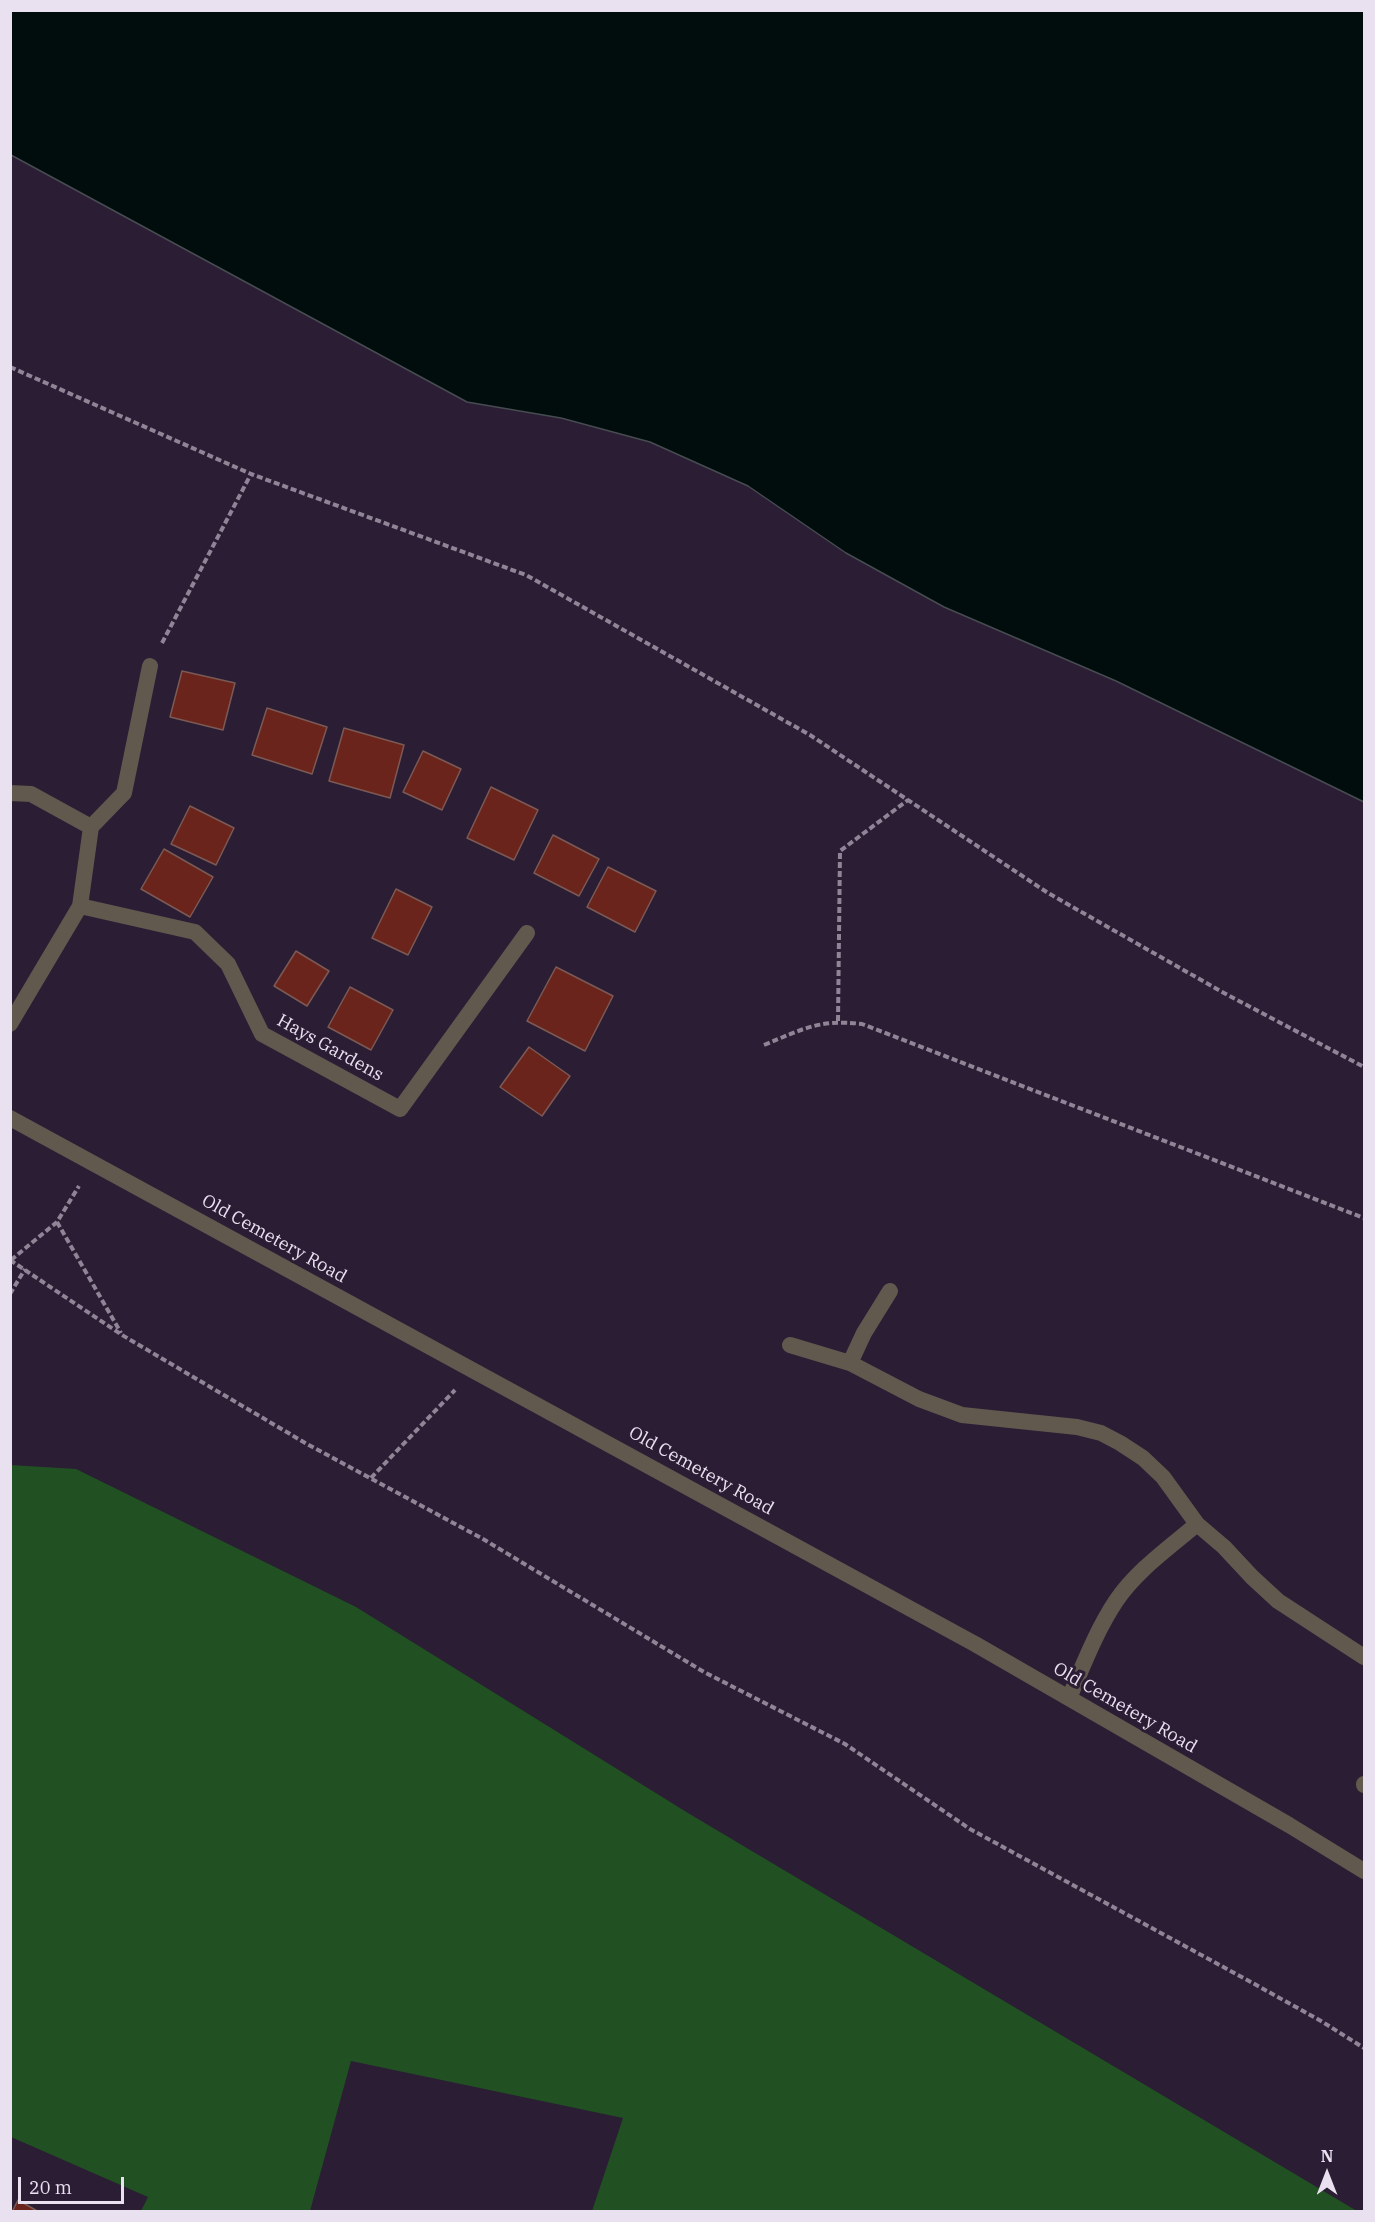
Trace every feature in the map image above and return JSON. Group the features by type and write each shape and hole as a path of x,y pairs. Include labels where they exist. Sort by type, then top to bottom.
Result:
{"street":[{"path":"10,1024 80,906 91,827 124,793 150,666"},
{"path":"10,793 31,794 91,827"},
{"name":"Hays Gardens","path":"80,906 195,932 228,964 262,1034 400,1109 527,933"},
{"name":"Old Cemetery Road","path":"10,1118 821,1559 1069,1698 1365,1871"},
{"path":"850,1363 864,1333 890,1291"},
{"path":"790,1345 850,1363 939,1408 962,1415 1050,1424 1101,1433 1120,1443 1143,1458 1163,1477 1197,1524 1224,1547 1278,1601 1365,1657"},
{"path":"1069,1698 1098,1632 1116,1601 1141,1572 1197,1524"}],"path":[{"path":"10,368 251,474 526,575 810,735 1048,893 1224,993 1365,1067"},
{"path":"150,666 251,474"},
{"path":"838,1021 840,851 908,800"},
{"path":"764,1045 813,1025 838,1021 862,1024 1365,1218"},
{"path":"93,1162 57,1222 11,1260 122,1335 307,1444 483,1539 704,1672 845,1744 970,1828 1270,1992 1365,2048"},
{"path":"57,1222 122,1335"},
{"path":"10,1294 25,1269"},
{"path":"371,1478 474,1370"}],"green space":[{"path":"10,1465 76,1469 356,1607 688,1813 1357,2211 592,2211 623,2118 351,2061 310,2211 141,2211 148,2197 11,2137"}],"shaded area":[{"path":"11,10 1364,11 1364,802 1116,681 944,607 846,553 748,486 650,442 561,418 467,402 11,155"}],"building":[{"path":"182,671 235,683 223,730 170,717"},
{"path":"267,708 327,727 312,774 252,755"},
{"path":"344,728 404,745 390,798 329,781"},
{"path":"423,751 461,769 442,810 403,792"},
{"path":"491,787 538,810 514,860 467,838"},
{"path":"190,806 234,828 216,865 171,844"},
{"path":"553,835 599,859 579,896 534,873"},
{"path":"164,849 213,877 190,917 141,889"},
{"path":"608,867 656,891 635,932 587,907"},
{"path":"396,889 432,907 408,955 372,938"},
{"path":"296,951 329,971 307,1006 274,986"},
{"path":"556,967 613,996 585,1051 527,1021"},
{"path":"350,987 393,1010 371,1050 328,1027"},
{"path":"529,1047 570,1076 542,1116 500,1087"},
{"path":"18,2200 39,2212 12,2212"}]}
